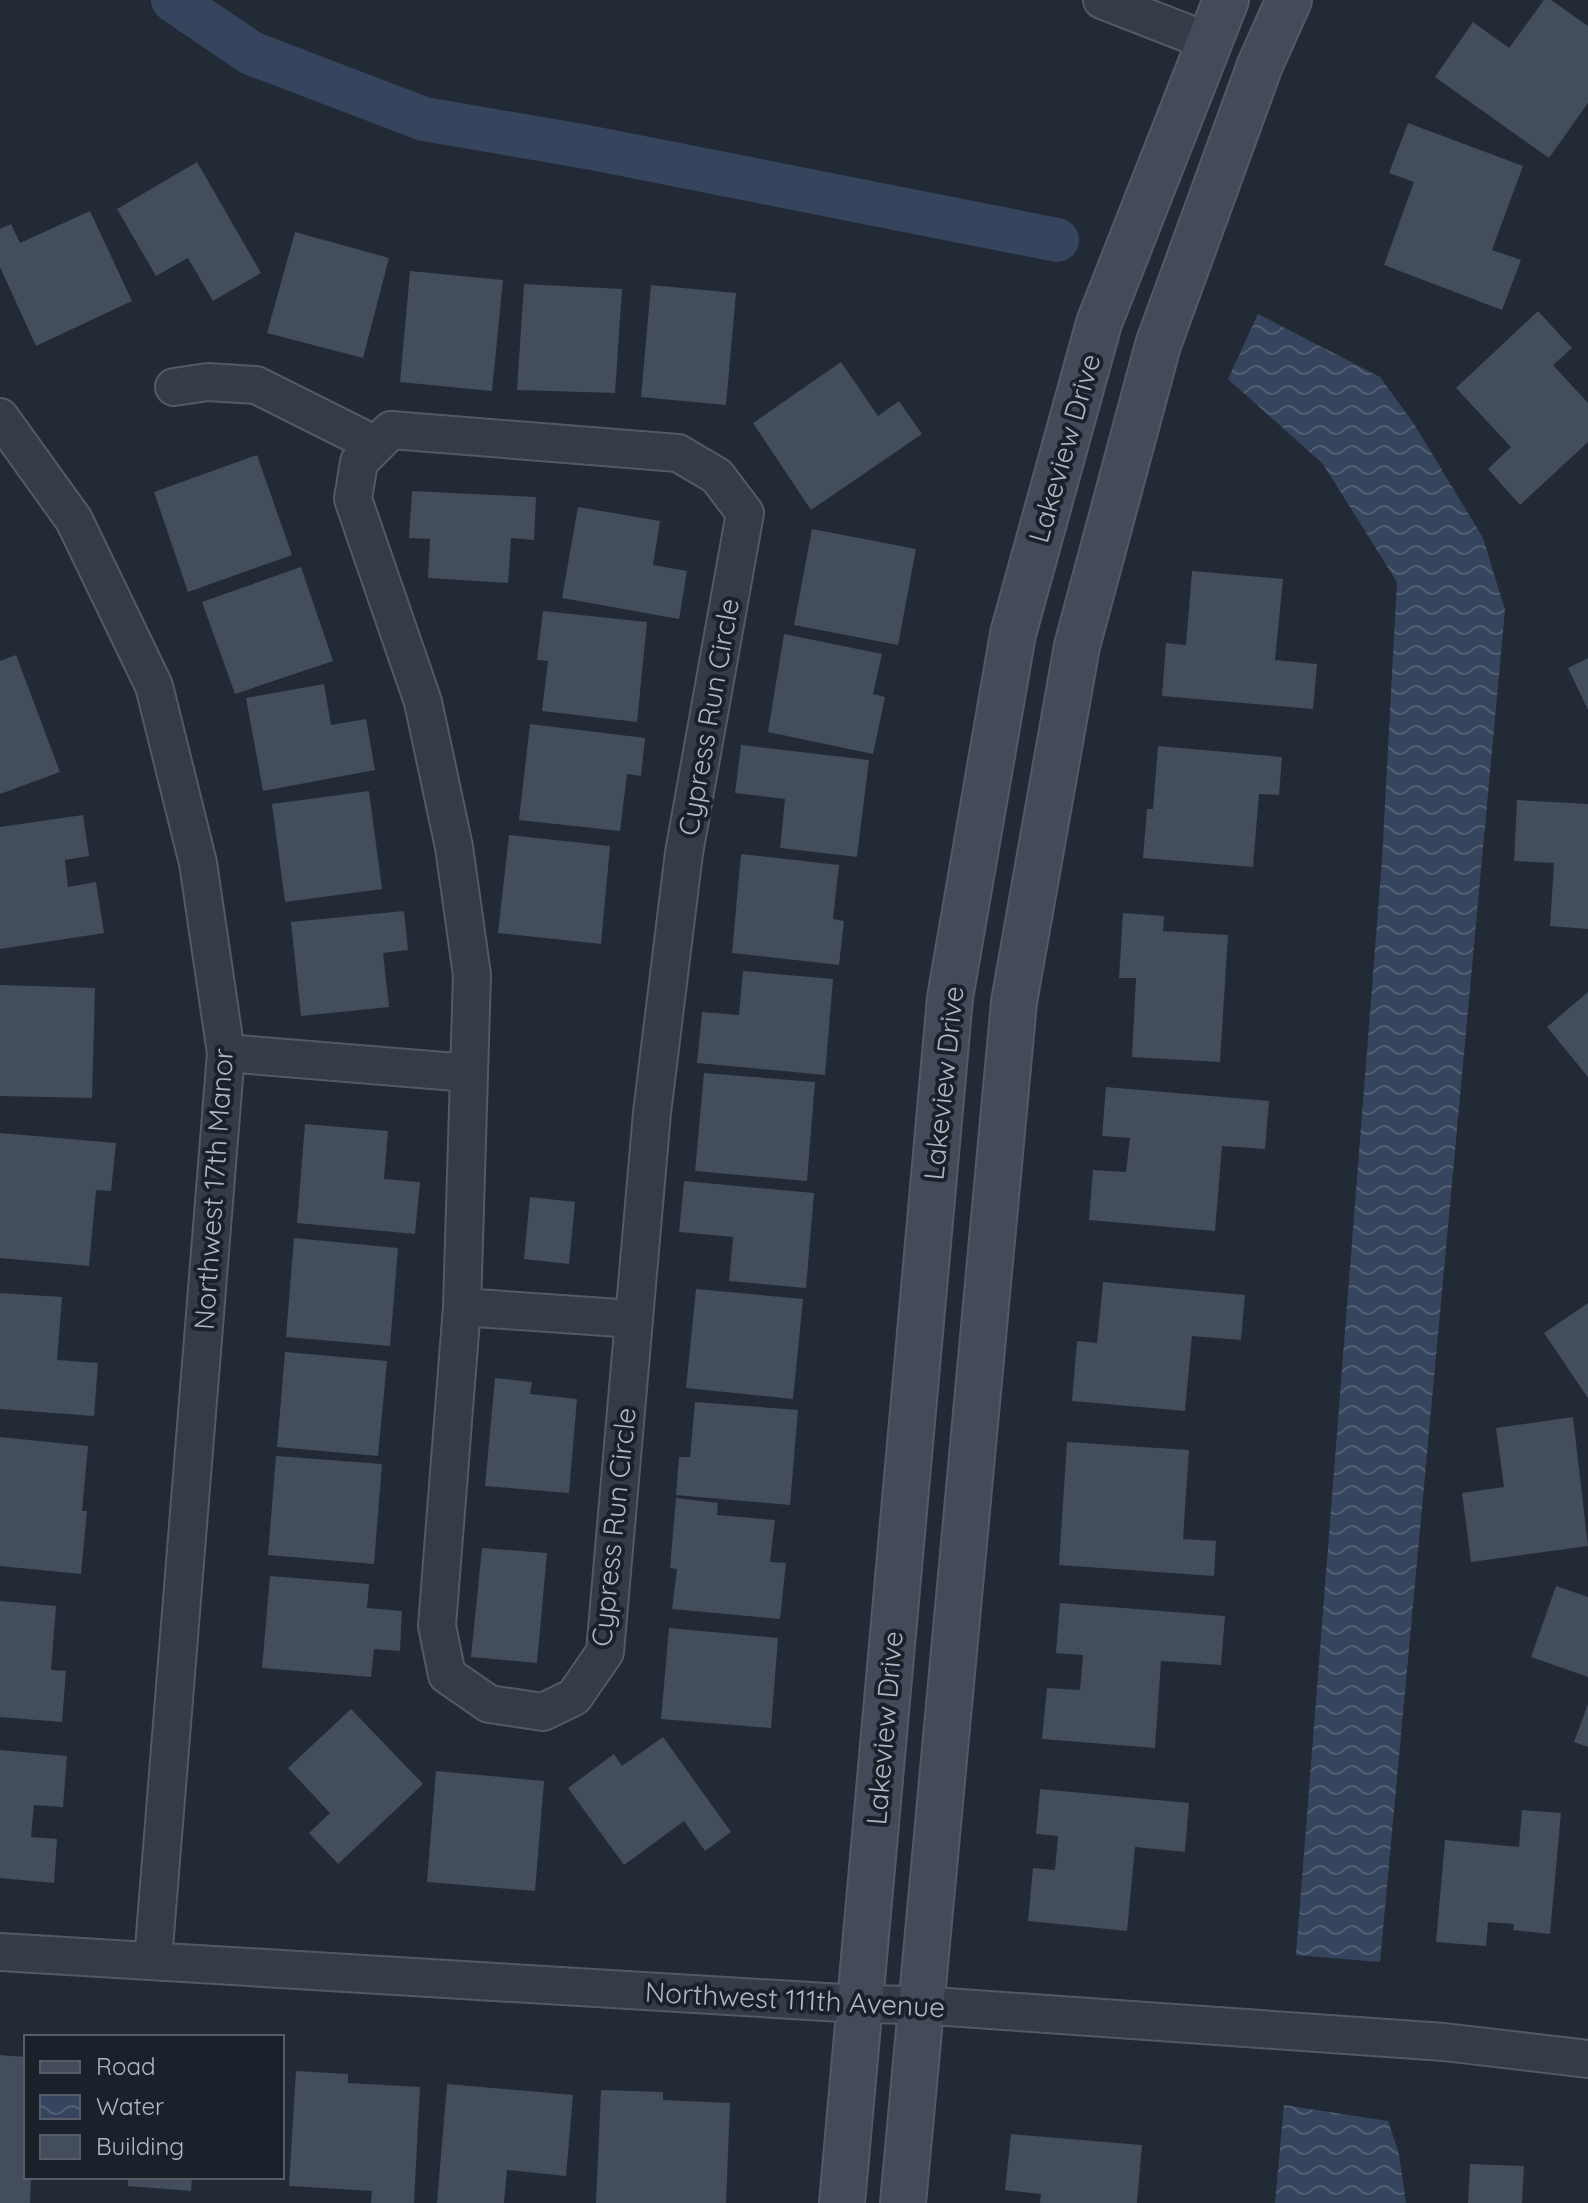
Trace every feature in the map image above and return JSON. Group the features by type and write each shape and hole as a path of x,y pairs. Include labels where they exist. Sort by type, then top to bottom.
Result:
{"street":[{"path":"1102,0 1216,12"},
{"path":"903,2203 1014,1002 1077,646 1158,345 1260,65 1289,0"},
{"name":"Lakeview Drive","path":"842,2203 950,998 1013,634 1099,323 1216,12"},
{"path":"174,387 208,382 256,385 376,445"},
{"name":"Northwest 17th Manor","path":"0,417 74,520 154,686 198,863 226,1053 153,1960"},
{"name":"Cypress Run Circle","path":"391,430 678,453 717,476 745,513 684,853 652,1113 605,1652 574,1697 543,1712 489,1704 447,1675 437,1626 462,1307 472,975 454,847 423,702 353,499 359,462 376,445 391,430"},
{"path":"226,1053 468,1073"},
{"path":"462,1307 634,1319"},
{"name":"Northwest 111th Avenue","path":"0,1952 859,2004 919,2005 1444,2042 1588,2059"}],"water":[{"path":"1258,314 1380,377 1414,424 1483,538 1505,610 1380,1962 1296,1955 1382,860 1397,582 1323,464 1228,379"},
{"path":"1284,2105 1388,2121 1399,2154 1406,2203 1275,2203"}],"building":[{"path":"1544,0 1551,0 1588,26 1588,103 1549,158 1435,77 1473,22 1509,48"},
{"path":"1408,123 1523,166 1492,250 1521,260 1502,310 1384,265 1414,182 1389,173"},
{"path":"197,162 261,273 213,301 188,258 156,276 117,209"},
{"path":"90,211 132,301 36,346 0,267 0,229 11,224 20,243"},
{"path":"295,232 389,258 363,358 267,333"},
{"path":"410,271 503,280 492,391 400,382"},
{"path":"524,284 622,289 615,393 517,390"},
{"path":"651,285 736,293 726,405 641,397"},
{"path":"1538,311 1572,348 1553,365 1588,403 1588,442 1520,505 1488,469 1511,447 1456,388"},
{"path":"841,362 878,416 899,401 922,434 811,510 753,423"},
{"path":"257,455 292,555 188,592 154,492"},
{"path":"412,491 536,497 534,540 511,538 508,583 428,578 430,539 409,538"},
{"path":"578,507 660,521 653,565 687,571 679,619 562,598"},
{"path":"812,529 916,549 898,645 794,625"},
{"path":"301,567 333,661 235,694 202,602"},
{"path":"1192,571 1283,579 1275,660 1317,664 1313,709 1162,696 1166,643 1186,645"},
{"path":"543,611 647,622 637,722 542,711 548,661 537,660"},
{"path":"784,634 882,654 873,694 885,697 873,754 768,732"},
{"path":"16,655 60,772 0,794 0,661"},
{"path":"1588,658 1588,710 1568,668"},
{"path":"324,684 331,725 366,719 375,770 263,791 246,698"},
{"path":"530,724 645,738 641,776 627,774 620,831 519,820"},
{"path":"741,745 869,760 857,857 780,848 785,799 735,793"},
{"path":"1158,746 1282,757 1279,795 1259,794 1253,867 1143,858 1147,809 1153,809"},
{"path":"369,791 382,889 285,902 272,804"},
{"path":"1517,800 1588,804 1588,929 1550,926 1554,863 1514,861"},
{"path":"83,815 89,856 65,860 68,887 96,882 104,933 0,949 0,827"},
{"path":"509,835 610,846 601,944 498,933"},
{"path":"741,854 839,865 833,919 844,921 839,965 732,953"},
{"path":"404,911 408,950 383,953 389,1007 301,1016 291,922"},
{"path":"1123,913 1164,916 1163,931 1228,935 1220,1062 1132,1057 1136,978 1119,978"},
{"path":"743,971 833,979 825,1075 697,1063 702,1012 739,1015"},
{"path":"0,985 95,988 92,1098 0,1096"},
{"path":"1588,992 1588,1077 1547,1027"},
{"path":"704,1073 815,1082 807,1181 695,1171"},
{"path":"1106,1087 1269,1101 1265,1149 1222,1146 1215,1231 1089,1220 1093,1170 1126,1172 1130,1138 1102,1136"},
{"path":"305,1124 388,1131 384,1179 420,1182 415,1234 297,1223"},
{"path":"0,1133 116,1143 111,1191 96,1190 89,1266 0,1258"},
{"path":"684,1181 814,1193 806,1288 729,1281 733,1237 679,1232"},
{"path":"530,1197 575,1202 569,1264 524,1259"},
{"path":"294,1238 398,1248 390,1346 286,1337"},
{"path":"1103,1282 1245,1295 1241,1340 1192,1336 1185,1411 1072,1401 1077,1341 1097,1343"},
{"path":"696,1289 803,1299 793,1399 686,1388"},
{"path":"0,1293 62,1297 57,1360 98,1363 94,1416 0,1409"},
{"path":"1588,1303 1588,1398 1544,1333"},
{"path":"285,1352 387,1361 378,1456 277,1447"},
{"path":"495,1378 532,1382 530,1394 577,1399 569,1493 485,1486"},
{"path":"695,1402 798,1410 790,1505 676,1495 679,1457 690,1457"},
{"path":"1573,1417 1588,1546 1471,1562 1462,1493 1504,1487 1496,1428"},
{"path":"0,1437 88,1446 82,1511 87,1511 81,1574 0,1566"},
{"path":"1067,1442 1189,1450 1183,1539 1216,1541 1214,1576 1059,1565"},
{"path":"276,1456 382,1464 374,1564 268,1555"},
{"path":"676,1498 718,1503 717,1515 775,1520 770,1562 786,1563 780,1619 672,1609 677,1569 670,1568"},
{"path":"482,1548 547,1553 537,1663 471,1657"},
{"path":"270,1576 369,1584 367,1608 402,1611 400,1651 374,1649 371,1677 262,1668"},
{"path":"1556,1586 1588,1597 1588,1677 1531,1657"},
{"path":"0,1601 56,1606 51,1670 66,1671 62,1722 0,1717"},
{"path":"1060,1603 1225,1616 1221,1665 1161,1661 1155,1748 1042,1739 1047,1688 1080,1690 1083,1655 1056,1653"},
{"path":"669,1628 778,1638 771,1728 661,1719"},
{"path":"1588,1704 1588,1747 1574,1742"},
{"path":"351,1709 423,1784 338,1864 309,1833 330,1813 288,1768"},
{"path":"663,1737 731,1832 705,1851 684,1821 624,1865 568,1788 614,1754 622,1766"},
{"path":"0,1750 67,1756 63,1807 34,1805 31,1837 57,1839 54,1883 0,1878"},
{"path":"436,1771 544,1781 535,1891 427,1882"},
{"path":"1040,1789 1189,1803 1185,1852 1135,1847 1127,1931 1028,1921 1033,1868 1055,1870 1058,1836 1036,1834"},
{"path":"1522,1810 1561,1813 1550,1934 1513,1930 1514,1924 1488,1922 1486,1946 1436,1942 1445,1840 1519,1847"},
{"path":"0,2055 24,2057 24,2179 31,2179 30,2203 0,2203"},
{"path":"296,2071 348,2074 348,2083 420,2087 414,2203 371,2203 372,2191 289,2186"},
{"path":"447,2084 573,2095 566,2176 507,2170 504,2203 437,2203"},
{"path":"601,2090 663,2092 663,2100 730,2103 726,2203 596,2203"},
{"path":"1011,2134 1142,2145 1137,2203 1040,2203 1041,2194 1005,2190"},
{"path":"1470,2164 1524,2166 1522,2203 1468,2203"},
{"path":"128,2179 192,2179 191,2191 128,2186"}],"waterway":[{"path":"173,0 251,53 424,119 587,147 1057,240"}]}
